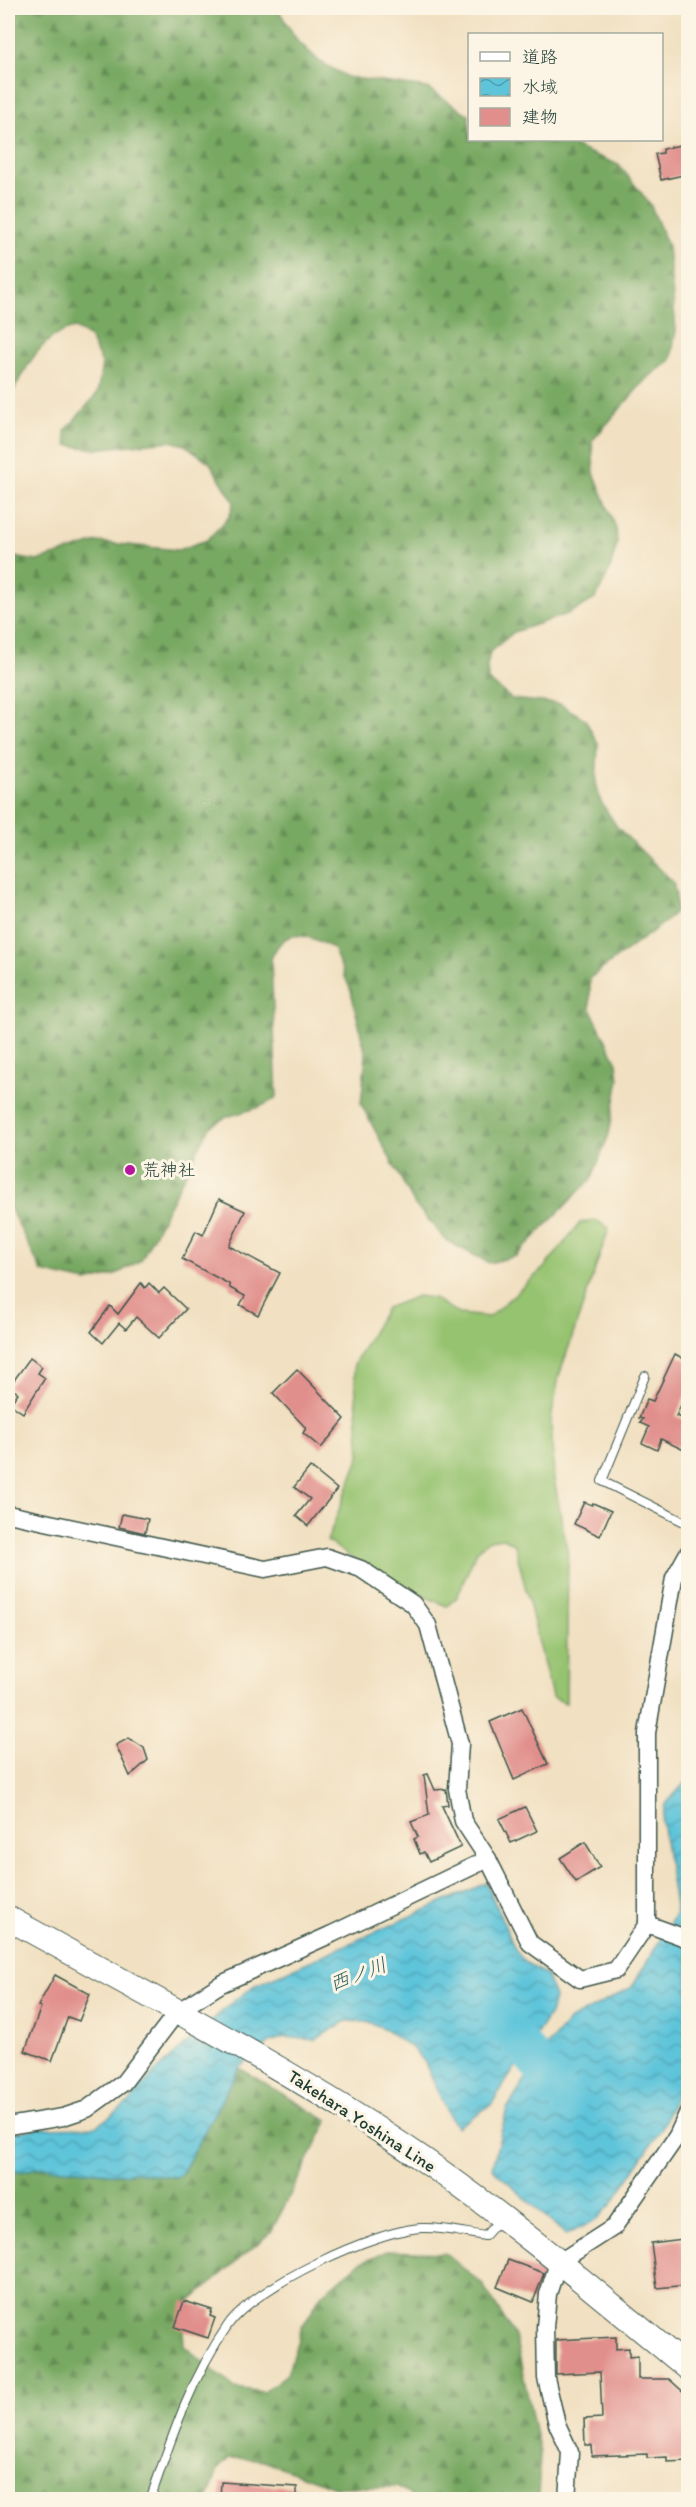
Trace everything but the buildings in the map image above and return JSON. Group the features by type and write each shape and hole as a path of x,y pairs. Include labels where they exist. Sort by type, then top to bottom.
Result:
{"main road":[{"name":"Takehara Yoshina Line","path":"8,1918 281,2068 424,2160 501,2218 688,2368"}],"street":[{"path":"8,1514 265,1569 327,1557 361,1569 413,1604 428,1625 460,1744 457,1790 463,1821 488,1859 530,1943 580,1979 616,1970 646,1924 647,1733 674,1578 688,1553"},
{"path":"8,2126 63,2117 87,2109 123,2083 183,2015 221,1984 488,1859"},
{"path":"646,1924 688,1939"},
{"path":"567,2499 570,2452 557,2424 546,2378 545,2327 548,2294 558,2263 614,2227 677,2136 688,2112"}],"lane":[{"path":"645,1376 602,1481 688,1524"},
{"path":"150,2499 181,2410 200,2375 229,2323 261,2295 316,2262 396,2233 422,2228 485,2236 501,2218"}],"green space":[{"path":"8,8 279,8 297,40 319,61 347,77 427,88 468,114 468,141 564,142 619,165 650,204 668,246 676,330 671,360 646,379 592,441 594,473 616,528 617,544 609,572 595,599 570,613 514,632 490,652 487,666 488,680 512,699 560,704 585,719 598,744 596,787 601,802 617,827 673,882 676,911 665,922 590,978 590,1008 617,1063 619,1079 609,1134 592,1178 516,1256 489,1263 447,1241 415,1205 361,1104 366,1055 351,991 333,948 314,939 297,936 283,941 271,959 277,1097 260,1106 225,1118 209,1128 141,1260 115,1275 86,1282 42,1272 8,1204 8,556 37,561 97,542 178,550 207,540 229,517 234,502 210,463 185,445 170,441 95,449 67,445 65,431 97,394 102,364 89,336 75,328 62,332 42,347 27,367 8,401"},
{"path":"595,1220 609,1228 559,1376 551,1419 554,1479 568,1555 566,1703 552,1697 515,1545 503,1538 489,1540 476,1552 457,1597 447,1606 377,1575 327,1541 360,1456 354,1364 386,1308 417,1296 433,1298 459,1314 489,1317 545,1267 580,1223"},
{"path":"239,2068 328,2121 271,2232 189,2302 182,2316 184,2346 235,2388 264,2392 287,2374 302,2327 321,2295 359,2263 387,2251 445,2253 483,2285 515,2336 540,2453 538,2499 416,2499 397,2487 335,2487 258,2459 229,2458 218,2469 208,2499 8,2499 8,2174 43,2167 121,2174 135,2172 176,2177 182,2173"}],"water":[{"path":"688,1779 688,2066 663,2126 611,2205 595,2221 566,2235 492,2168 507,2109 544,2050 570,2020 632,1987 676,1913 662,1821 665,1805"},
{"path":"486,1883 516,1951 525,1962 547,1976 554,1998 551,2012 491,2105 457,2127 448,2114 424,2061 413,2049 388,2031 367,2022 346,2021 315,2040 284,2037 271,2042 239,2068 182,2173 176,2177 135,2172 121,2174 43,2167 8,2174 8,2134 39,2128 95,2127 130,2102 154,2073 230,2004 256,1985"}],"waterway":[{"name":"西ノ川","path":"496,2013 565,2098 569,2099"}],"railway":[{"path":"679,8 688,13"}],"place":[{"name":"荒神社","path":"130,1170"}]}
